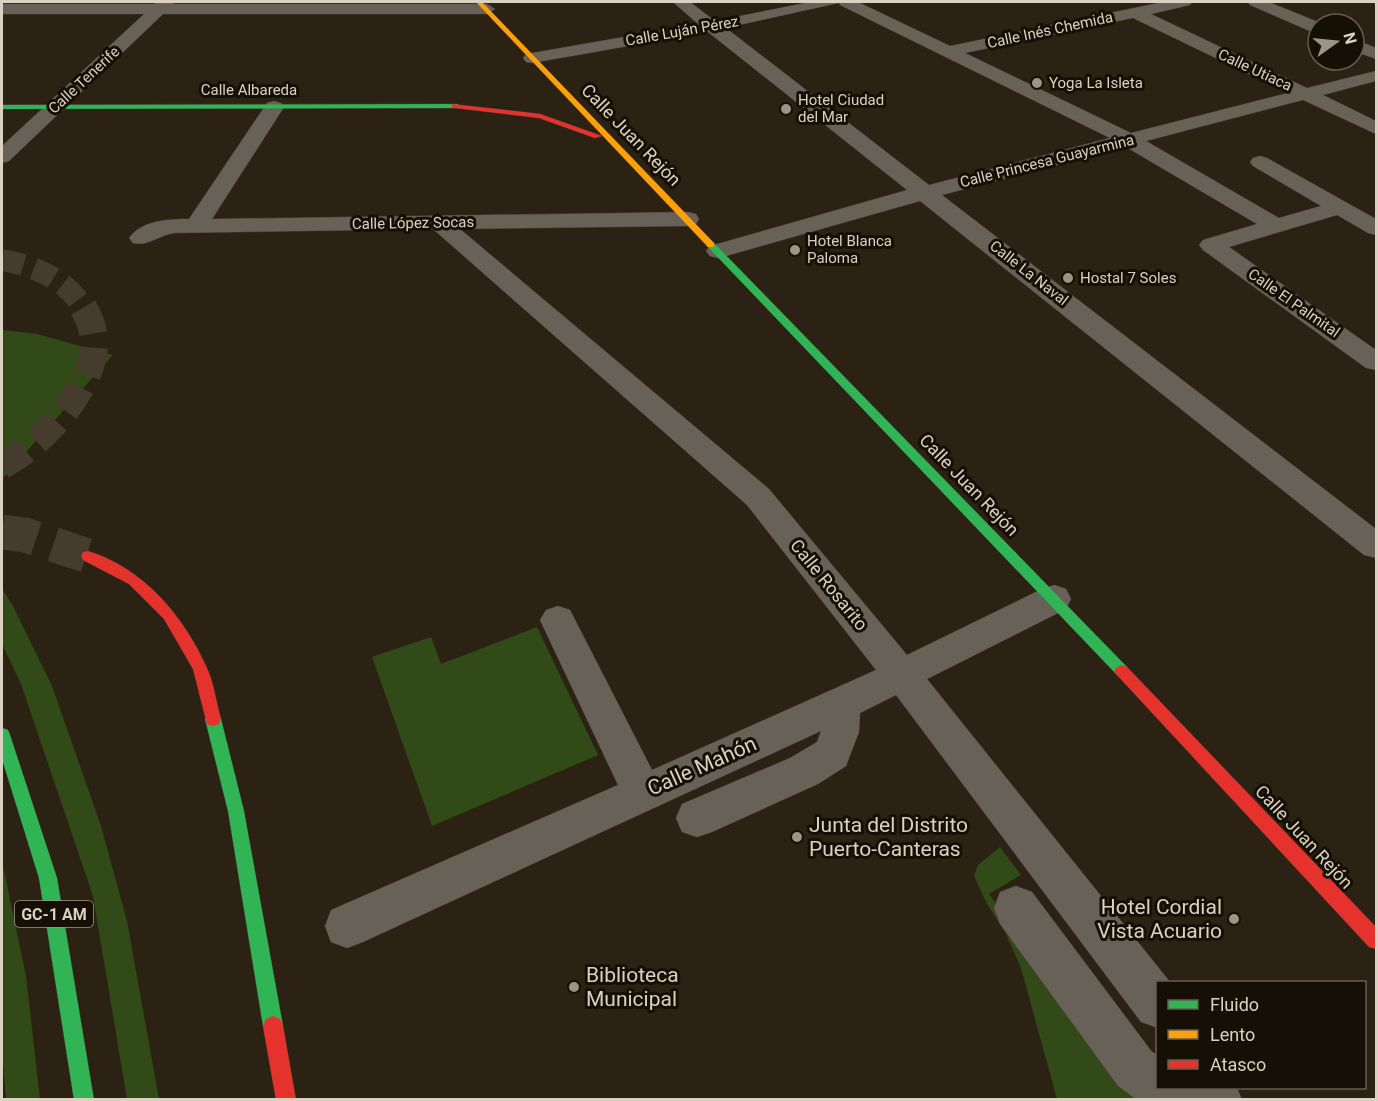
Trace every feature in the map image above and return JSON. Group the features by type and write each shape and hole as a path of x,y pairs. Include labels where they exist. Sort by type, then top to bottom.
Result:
{"main road":[{"name":"Calle Juan Rejón","path":"483,5 559,87 1054,599 1377,940"},
{"name":"Calle Albareda","path":"496,109 546,103 559,94 559,87"},
{"name":"Calle Albareda","path":"2,107 440,105 496,109 558,119 618,146"},
{"path":"88,556 134,580 169,615 200,668 236,811 286,1100"},
{"name":"GC-1 AM","path":"2,735 48,878 84,1100"}],"street":[{"name":"Calle La Naval","path":"681,2 926,192 1363,521 1377,546"},
{"name":"Calle Luján Pérez","path":"532,58 832,2"},
{"path":"846,2 951,51 1129,140 1276,226 1340,207"},
{"name":"Calle Inés Chemida","path":"951,51 1184,2"},
{"path":"1256,2 1306,23"},
{"path":"2,9 162,5 483,5"},
{"name":"Calle Tenerife","path":"2,157 162,5"},
{"name":"Calle Utiaca","path":"1134,12 1377,128"},
{"name":"Calle Princesa Guayarmina","path":"718,251 926,192 1377,76"},
{"path":"196,225 274,107"},
{"path":"1260,162 1377,228"},
{"name":"Calle López Socas","path":"141,238 156,229 196,225 688,219"},
{"name":"Calle Rosarito","path":"439,223 758,497 901,674 1156,1002"},
{"name":"Calle El Palmital","path":"1276,226 1211,244 1377,362"},
{"name":"Calle Mahón","path":"347,926 842,704 1054,599"},
{"path":"558,620 643,793"},
{"path":"697,818 804,771 832,754 840,732 842,704"},
{"path":"1016,908 1135,1069 1156,1083"},
{"path":"1165,1089 1175,1095 1217,1100"}],"green space":[{"path":"2,330 37,334 113,355 2,479"},
{"path":"2,589 12,604 52,686 101,826 127,921 159,1099 127,1099 93,896 21,684 2,644"},
{"path":"537,627 598,755 432,826 372,657 431,637 441,664"},
{"path":"1000,847 1021,875 989,894 1139,1099 1057,1099 1021,968 1005,932 987,904 974,876 978,865"},
{"path":"2,861 26,976 40,1099 6,1099 2,1050"}],"tunnel":[{"path":"2,260 44,273 62,284 78,300"},
{"path":"2,465 33,444 49,429 76,395 86,377 92,358 94,340 88,318 77,298"},
{"path":"2,532 25,535 88,556"}],"traffic: fast":[{"path":"2,107 455,106"},
{"path":"711,245 1122,671"},
{"path":"213,719 236,811 273,1026"},
{"path":"2,735 48,878 84,1100"}],"traffic: slow":[{"path":"479,2 711,245"}],"traffic: jam":[{"path":"455,106 540,116 598,136"},
{"path":"88,556 134,580 169,615 200,668 213,719"},
{"path":"1122,671 1376,940"},
{"path":"273,1026 286,1100"}],"place":[{"name":"Yoga La Isleta","path":"1037,83"},
{"name":"Hotel Ciudad del Mar","path":"786,109"},
{"name":"Hotel Blanca Paloma","path":"795,250"},
{"name":"Hostal 7 Soles","path":"1068,278"},
{"name":"Junta del Distrito Puerto-Canteras","path":"797,837"},
{"name":"Hotel Cordial Vista Acuario","path":"1234,919"},
{"name":"Biblioteca Municipal","path":"574,987"}]}
